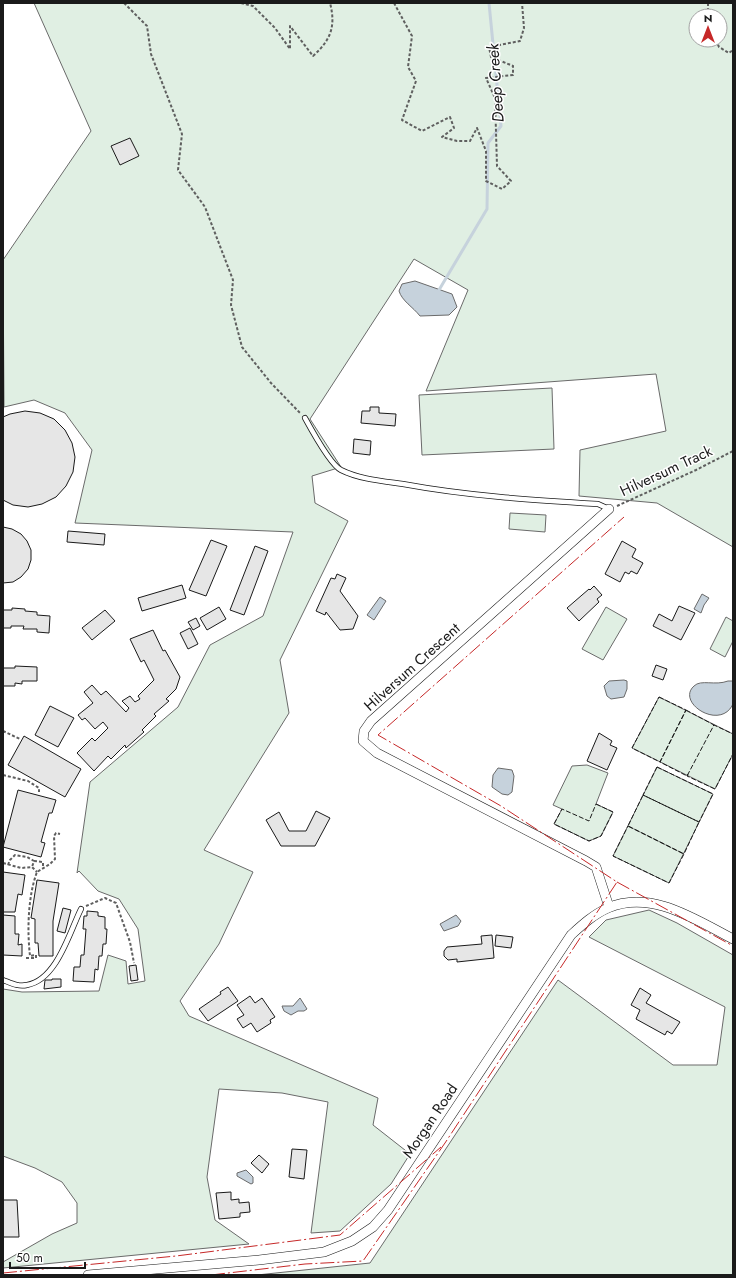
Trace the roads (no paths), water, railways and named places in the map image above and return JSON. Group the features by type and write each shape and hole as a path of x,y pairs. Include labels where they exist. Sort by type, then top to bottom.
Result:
{"street":[{"name":"Hilversum Crescent","path":"609,510 371,722 364,731 363,741 376,753 586,860 596,867 609,907"},
{"name":"Morgan Road","path":"88,1275 258,1260 324,1252 352,1241 373,1227 396,1198 571,935 588,920 609,907 645,902 669,907 733,939"}],"lane":[{"path":"305,418 316,438 339,469 365,478 436,490 506,499 598,504 609,510"},
{"path":"3,980 16,985 28,985 39,980 59,957 70,938 81,909"}],"waterway":[{"name":"Deep Creek","path":"439,290 487,209 488,143 501,126 489,3"}]}
